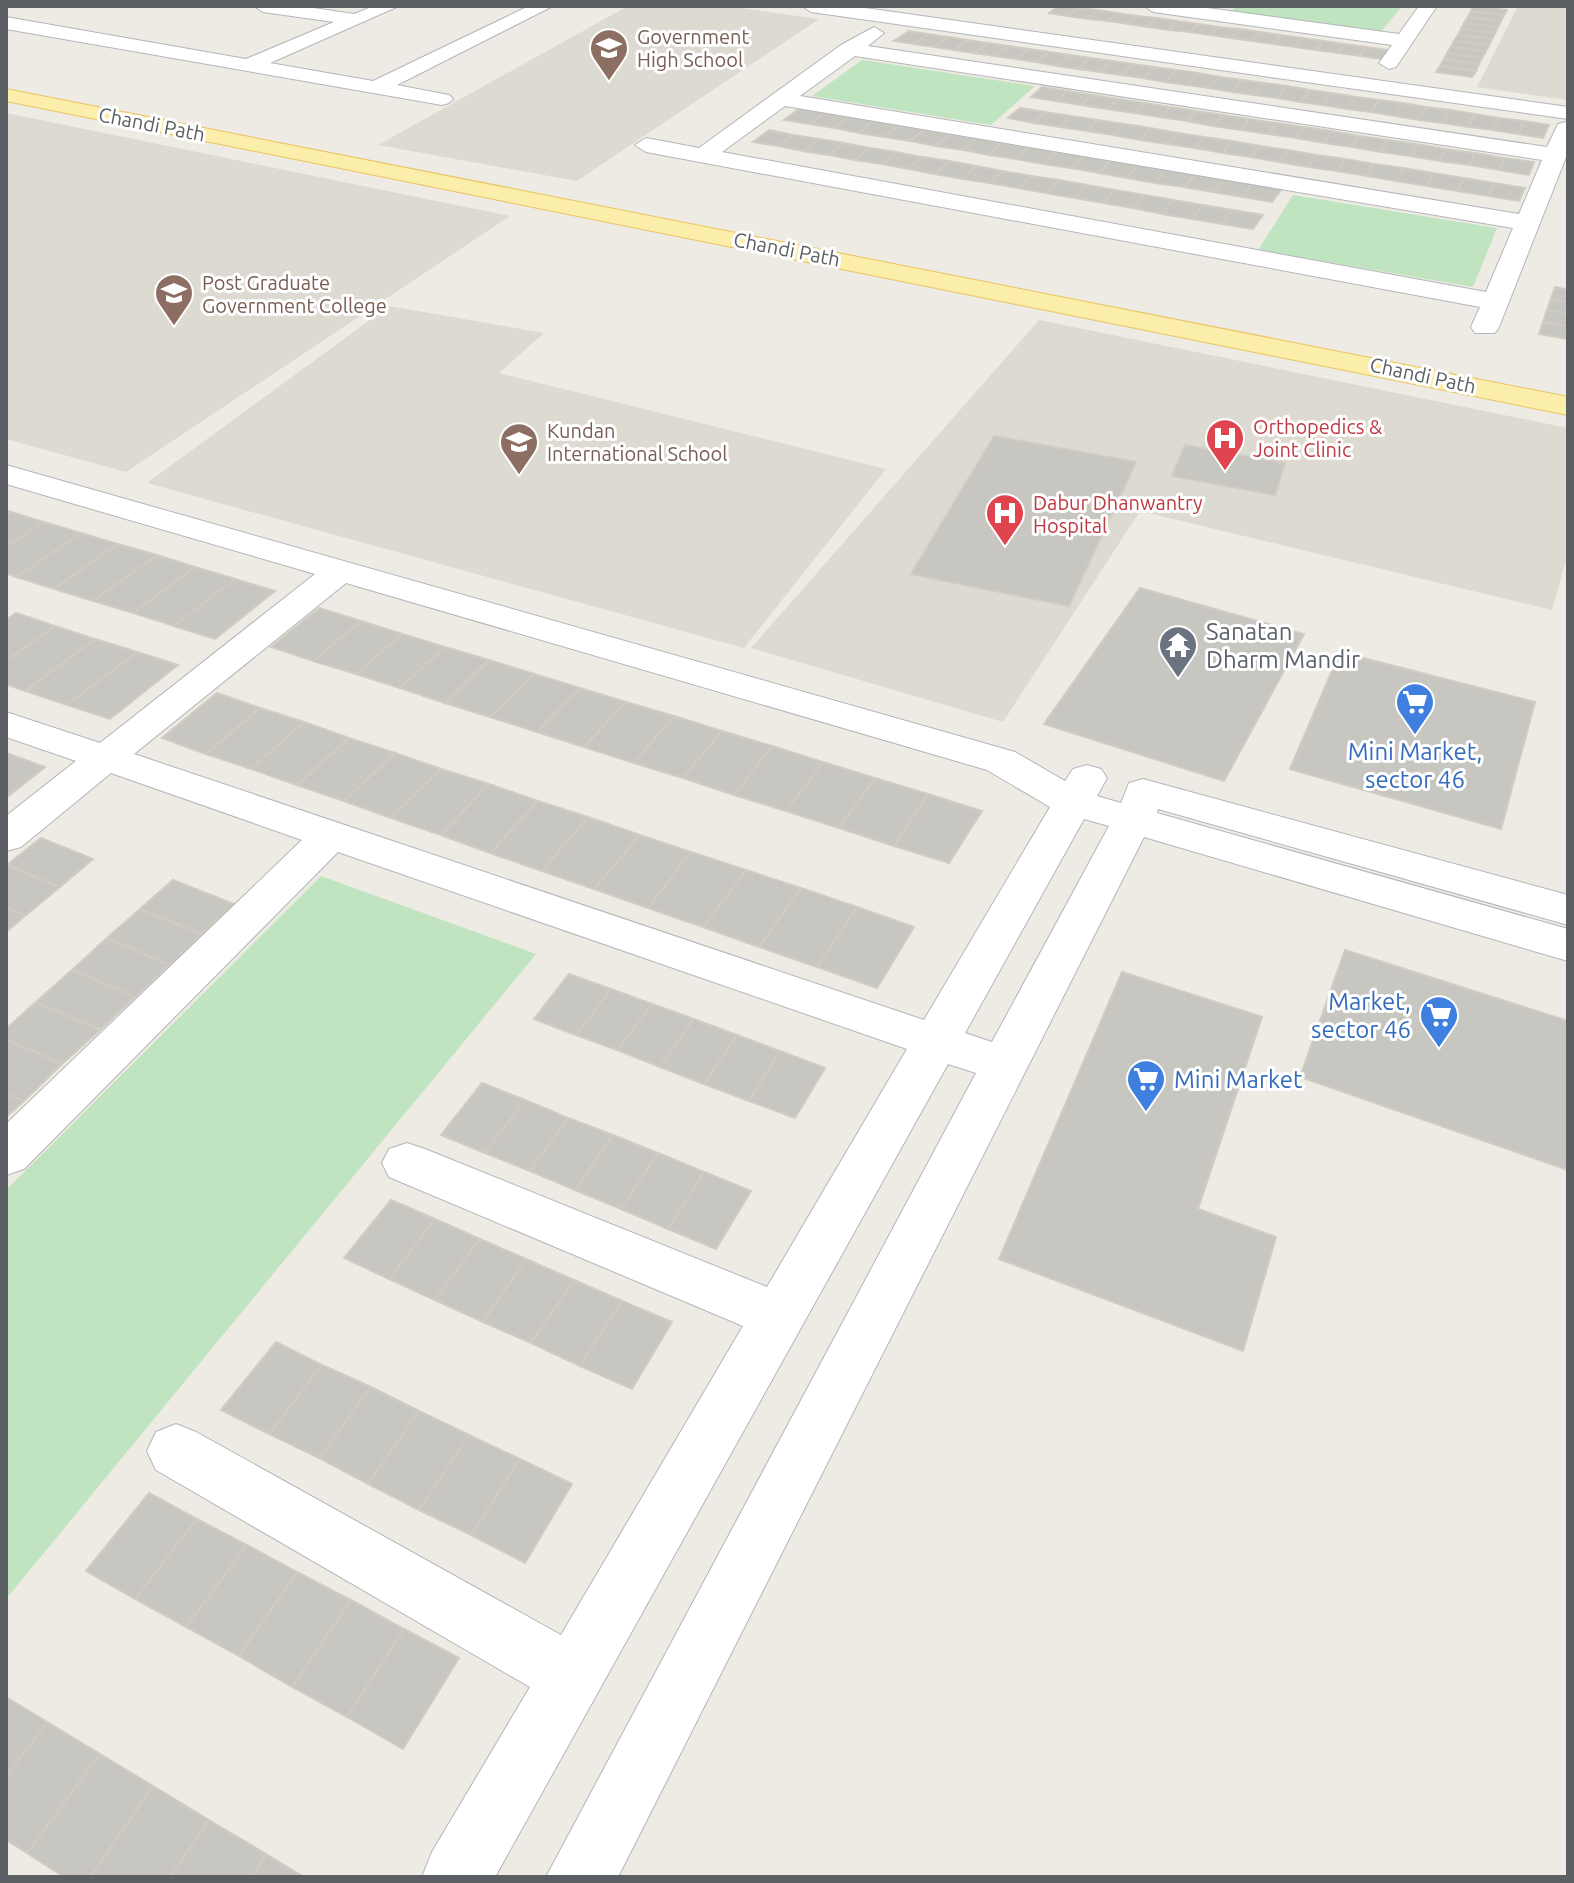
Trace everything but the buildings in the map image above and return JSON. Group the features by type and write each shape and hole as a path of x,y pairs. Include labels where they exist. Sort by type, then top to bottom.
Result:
{"main road":[{"name":"Chandi Path","path":"6,84 1382,354 1568,383"},
{"name":"Chandi Path","path":"6,95 1568,406"}],"street":[{"path":"263,6 355,20"},
{"path":"248,65 390,6"},
{"path":"376,87 544,6"},
{"path":"811,6 1568,113"},
{"path":"1153,6 1405,41"},
{"path":"1372,86 1428,6"},
{"path":"6,23 442,99"},
{"path":"704,155 882,27"},
{"path":"848,49 1555,155"},
{"path":"779,99 1528,223"},
{"path":"1485,327 1568,123"},
{"path":"646,145 1496,302"},
{"path":"6,474 1001,761 1027,774 1568,945"},
{"path":"6,837 341,570"},
{"path":"6,724 1005,1065"},
{"path":"457,1877 1080,789"},
{"path":"1139,807 1568,910"},
{"path":"581,1877 1139,807"},
{"path":"6,1155 331,835"},
{"path":"407,1163 778,1316"},
{"path":"176,1451 572,1676"}],"shaded area":[{"name":"Government High School","path":"628,6 727,6 819,19 577,181 378,145"},
{"path":"1518,6 1568,6 1568,100 1477,87"},
{"name":"Post Graduate Government College","path":"6,113 510,216 126,472 6,439"},
{"name":"Kundan International School","path":"389,306 544,333 499,373 886,469 744,648 147,483"},
{"path":"1039,320 1568,428 1568,553 1552,610 1140,511 1003,722 751,648"}],"green space":[{"path":"1237,6 1402,6 1381,32 1231,11"},
{"path":"862,60 1035,86 991,125 812,96"},
{"path":"1293,195 1497,228 1473,287 1258,250"},
{"path":"321,876 536,954 6,1599 6,1190"}],"place":[{"name":"Government High School","path":"609,82"},
{"name":"Post Graduate Government College","path":"174,327"},
{"name":"Orthopedics & Joint Clinic","path":"1225,472"},
{"name":"Kundan International School","path":"519,476"},
{"name":"Dabur Dhanwantry Hospital","path":"1005,547"},
{"name":"Sanatan Dharm Mandir","path":"1178,679"},
{"name":"Mini Market, sector 46","path":"1415,736"},
{"name":"Market, sector 46","path":"1439,1049"},
{"name":"Mini Market","path":"1146,1113"}]}
